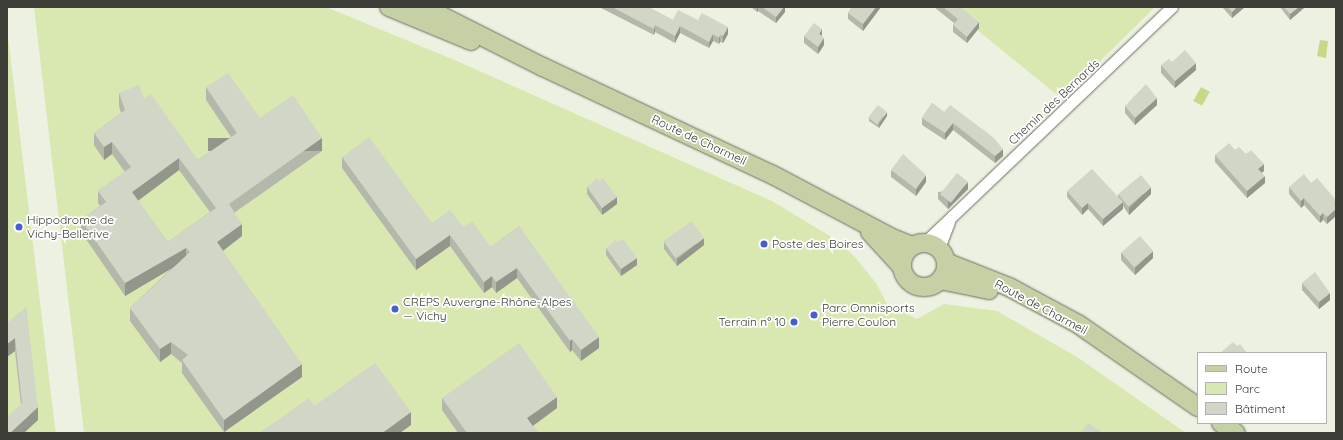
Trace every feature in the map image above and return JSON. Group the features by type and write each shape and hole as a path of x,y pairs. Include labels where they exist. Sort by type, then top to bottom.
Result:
{"main road":[{"name":"Route de Charmeil","path":"389,7 543,67"},
{"name":"Route de Charmeil","path":"424,7 543,67 773,175 854,217 930,250 1009,287 1078,324 1197,406"},
{"name":"Route de Charmeil","path":"854,217 901,266"},
{"path":"930,250 940,280 933,286 915,286 907,280 901,266 904,254 930,250"},
{"name":"Route de Charmeil","path":"940,280 983,288 1006,296 1132,360"},
{"path":"1222,424 1236,433"}],"street":[{"name":"Chemin des Bernards","path":"930,250 953,215 1172,7"}],"green space":[{"name":"CREPS Auvergne-Rhône-Alpes — Vichy","path":"34,7 326,7 457,61 772,201 838,241 855,257 876,283 887,304 917,319 944,304 997,311 1077,357 1186,433 84,433"},
{"path":"949,7 1155,7 1062,99"},
{"name":"Hippodrome de Vichy-Bellerive","path":"7,28 55,427 56,433 7,433"}],"shaded area":[{"path":"1320,40 1328,41 1326,58 1317,56"},
{"path":"1201,87 1210,92 1202,106 1193,101"}],"building":[{"path":"612,7 648,7 673,20 678,10 698,20 702,13 728,27 723,36 720,35 719,38 713,34 709,42 680,26 675,36 655,25 654,29"},
{"path":"762,7 784,7 776,17"},
{"path":"852,7 876,7 863,24 848,13"},
{"path":"943,7 960,7 979,22 967,37 953,25 958,19"},
{"path":"1228,7 1237,7 1232,12"},
{"path":"1284,7 1299,7 1290,14"},
{"path":"814,23 822,29 819,34 824,38 818,47 804,36"},
{"path":"1185,50 1196,63 1175,81 1161,65 1169,59 1172,62"},
{"path":"228,73 260,118 293,95 322,138 229,204 242,224 217,242 302,364 224,420 182,360 188,355 171,342 160,349 130,308 190,252 186,248 125,283 81,220 106,202 98,191 131,167 112,142 104,147 94,133 125,110 119,93 139,85 144,99 151,94 198,160 237,133 206,87","holes":["179,158 216,208 168,242 132,192"]},
{"path":"1146,84 1157,98 1135,118 1125,106"},
{"path":"932,103 944,112 950,105 993,137 1003,149 995,156 953,123 945,133 922,118"},
{"path":"878,105 887,112 877,124 868,118"},
{"path":"369,137 432,223 450,210 463,227 472,221 491,247 519,226 599,337 581,350 572,339 570,341 517,268 496,282 492,276 484,282 450,235 416,259 342,157"},
{"path":"1229,143 1235,150 1239,147 1246,154 1251,150 1264,164 1258,169 1265,176 1247,191 1215,155"},
{"path":"903,154 926,175 916,189 891,170"},
{"path":"1092,169 1123,202 1103,219 1088,203 1082,208 1067,191"},
{"path":"957,173 968,182 951,203 940,194"},
{"path":"1304,174 1311,183 1317,178 1336,200 1334,203 1336,209 1327,217 1323,213 1320,216 1304,198 1301,201 1289,187"},
{"path":"1141,175 1151,187 1128,207 1118,194"},
{"path":"597,178 599,181 603,178 617,197 602,208 587,187"},
{"path":"692,221 704,238 675,258 663,241"},
{"path":"1140,236 1153,251 1134,267 1121,252"},
{"path":"623,239 637,258 621,269 606,248 616,240 618,242"},
{"path":"1315,272 1330,293 1319,302 1302,283"},
{"path":"26,307 38,407 10,433 7,433 7,417 22,403 15,338 7,344 7,323"},
{"path":"1233,342 1237,346 1240,344 1246,352 1221,352"},
{"path":"519,343 557,397 527,418 538,433 467,433 442,398"},
{"path":"375,363 411,412 382,433 259,433 309,398 314,406"},
{"path":"1088,423 1103,433 1081,433"}],"place":[{"name":"Hippodrome de Vichy-Bellerive","path":"19,227"},
{"name":"Poste des Boires","path":"764,244"},
{"name":"CREPS Auvergne-Rhône-Alpes — Vichy","path":"395,309"},
{"name":"Parc Omnisports Pierre Coulon","path":"814,315"},
{"name":"Terrain n° 10","path":"794,322"}]}
